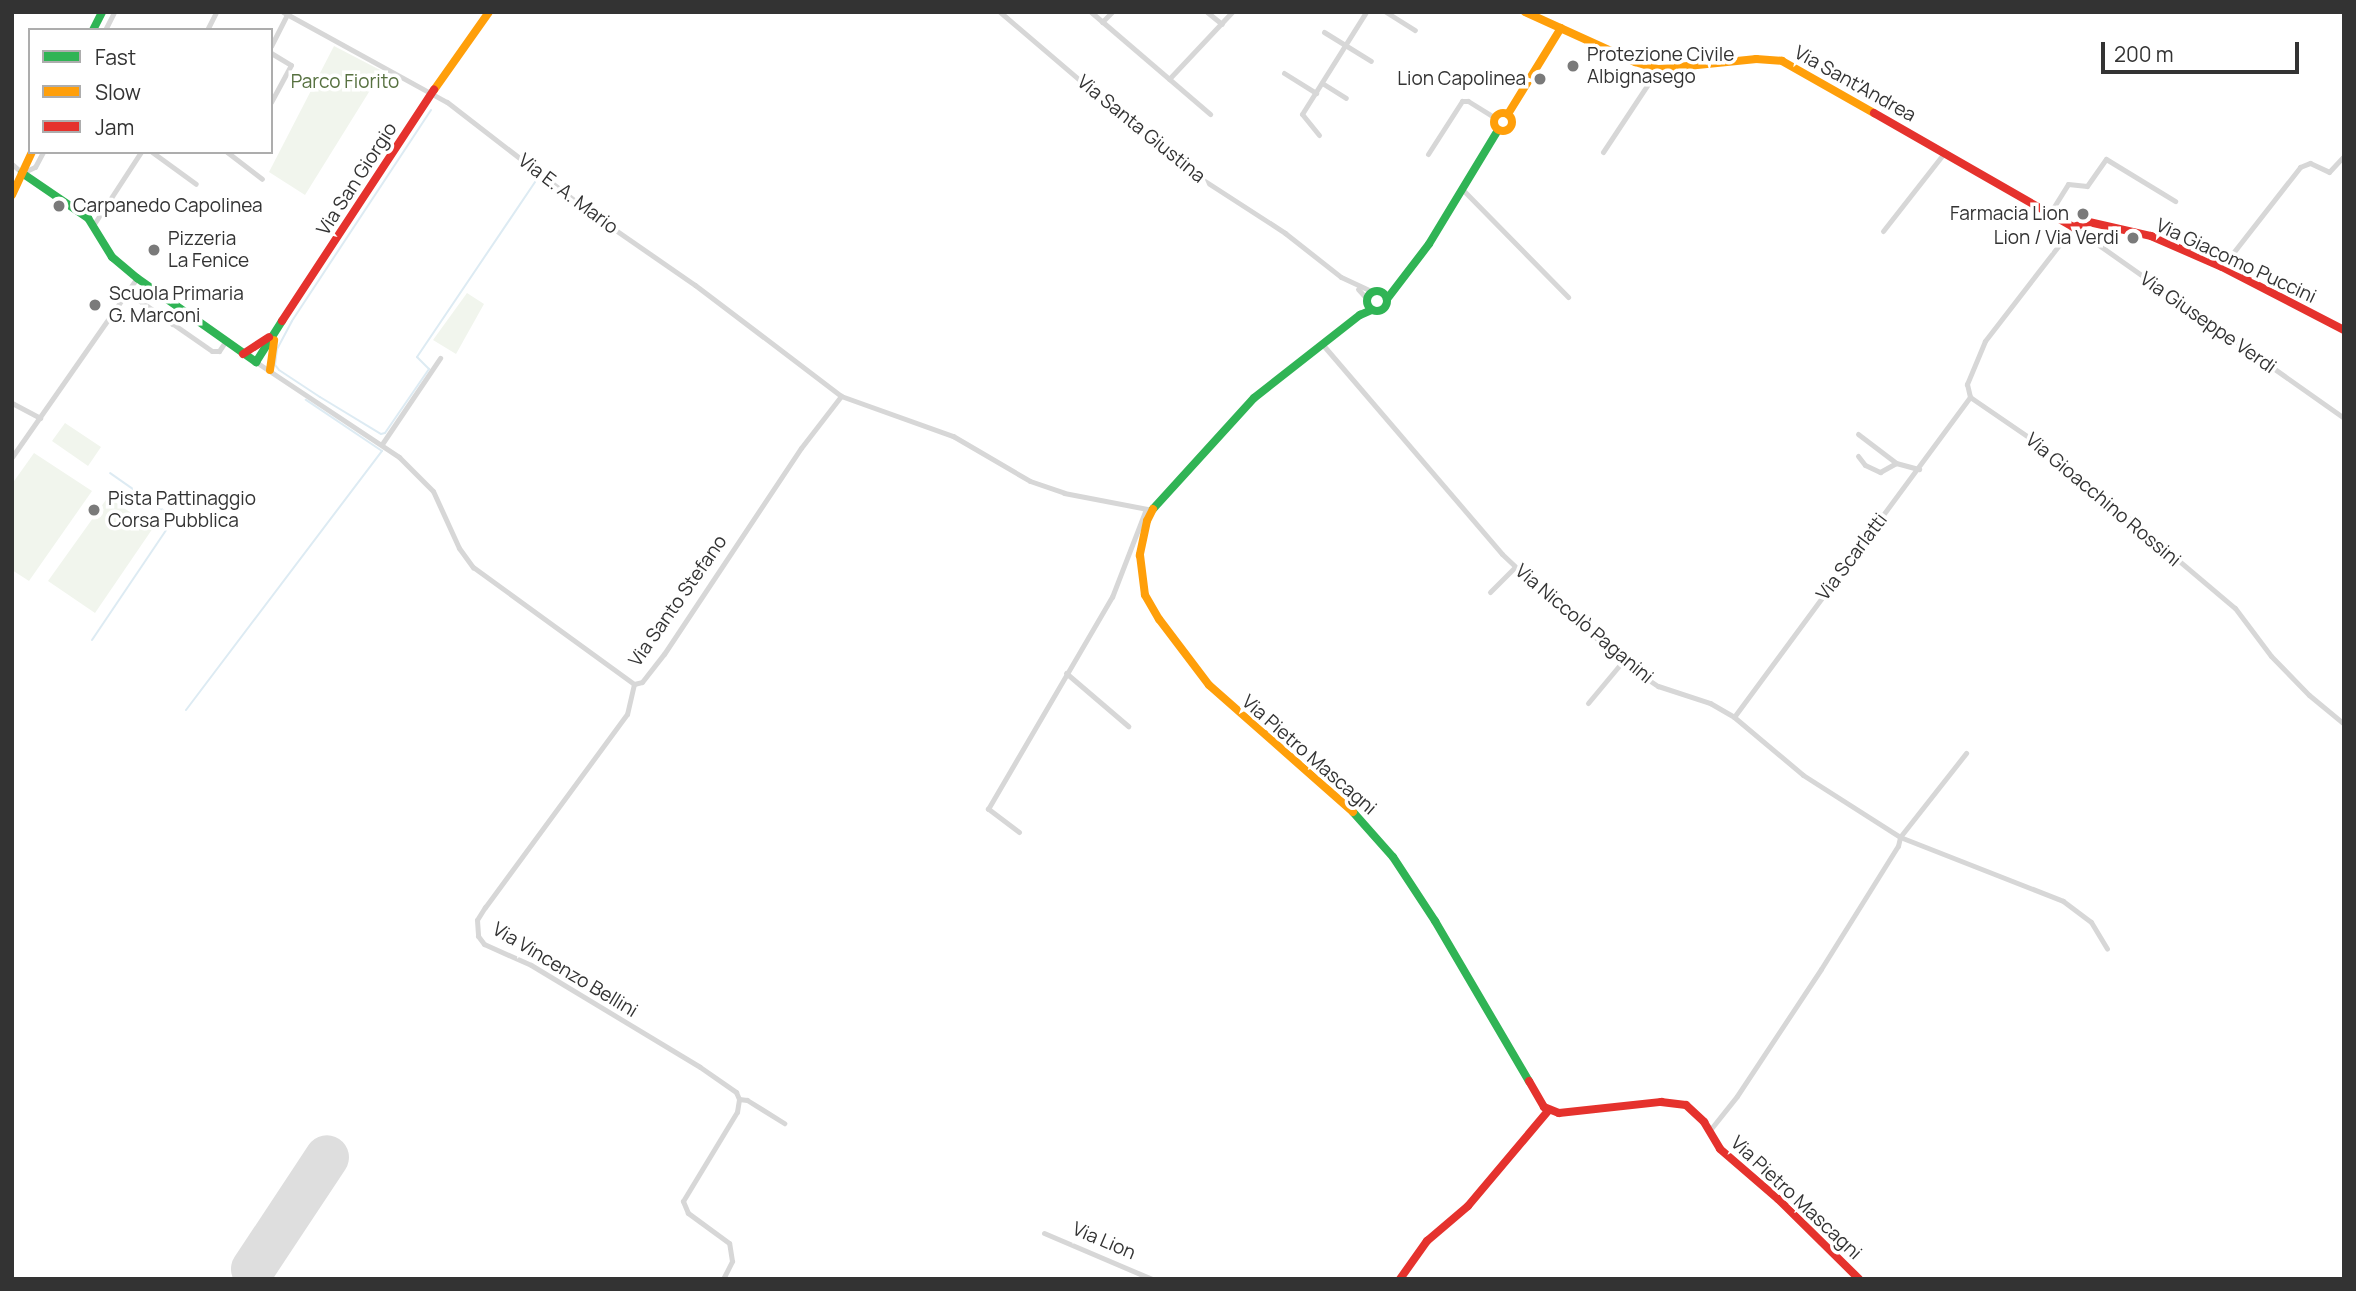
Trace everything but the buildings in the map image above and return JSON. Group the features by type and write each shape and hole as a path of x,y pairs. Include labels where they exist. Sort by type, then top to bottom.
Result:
{"street":[{"path":"94,28 102,12"},
{"path":"106,28 114,12"},
{"path":"208,28 216,12"},
{"name":"Via San Giorgio","path":"257,362 432,92 489,12"},
{"name":"Via Santa Giustina","path":"1000,12 1177,163 1285,233 1372,299"},
{"path":"1091,12 1210,114"},
{"path":"1102,22 1112,12"},
{"path":"1207,12 1222,24"},
{"path":"1169,79 1232,12"},
{"path":"1319,135 1302,114 1366,12"},
{"path":"1386,12 1415,30"},
{"name":"Via Sant'Andrea","path":"1525,12 1636,62 1658,69 1756,59 1782,61 2073,227"},
{"path":"273,42 286,13"},
{"name":"Via E. A. Mario","path":"286,13 432,92 841,396"},
{"path":"1507,114 1561,28"},
{"path":"1324,32 1371,61"},
{"path":"273,54 291,65 273,98"},
{"path":"1602,152 1658,69"},
{"path":"1284,73 1316,93"},
{"path":"1322,83 1346,98"},
{"path":"1427,154 1463,100 1495,118"},
{"path":"1499,114 1507,114 1512,121 1511,127 1507,131 1499,130 1494,124 1495,118 1499,114"},
{"path":"1372,299 1383,309 1394,286 1429,244 1499,130"},
{"path":"1883,230 1945,152"},
{"path":"12,195 31,154"},
{"path":"22,173 35,167 42,154"},
{"path":"94,224 140,154"},
{"path":"155,154 196,184"},
{"path":"230,154 262,179"},
{"path":"2222,267 2300,167 2310,163 2329,172 2344,156"},
{"path":"2050,213 2068,184 2087,186 2106,159 2175,201"},
{"path":"12,164 22,173"},
{"name":"Via Santo Stefano","path":"22,173 94,224 111,257 182,312 382,444 433,491 459,548 473,567 634,684 642,682 664,654 801,448 841,396"},
{"path":"1462,190 1568,297"},
{"name":"Via Giacomo Puccini","path":"2073,227 2089,222 2140,233 2222,267 2344,330"},
{"path":"1970,397 1967,384 1985,341 2073,227"},
{"name":"Via Giuseppe Verdi","path":"2073,227 2344,418"},
{"path":"12,457 137,278"},
{"name":"Via Pietro Mascagni","path":"1019,832 988,809 1112,597 1149,509 1241,410 1360,315 1372,299 1394,286"},
{"path":"127,292 212,351 219,351 225,342"},
{"path":"1372,299 1387,299"},
{"path":"173,324 182,312"},
{"name":"Via San Giorgio","path":"243,354 259,347 277,331"},
{"name":"Via San Giorgio","path":"270,370 270,354 277,331"},
{"name":"Via Niccolò Paganini","path":"1323,345 1515,567 1623,661 1658,686 1698,698 1734,717 1803,775 1900,837 1977,870 2063,901 2091,922 2108,949"},
{"path":"382,444 440,358"},
{"path":"841,396 953,436 1030,481 1064,493 1149,509"},
{"name":"Via Scarlatti","path":"1734,717 1970,397"},
{"name":"Via Gioacchino Rossini","path":"1970,397 2049,451 2179,564 2216,590 2235,608 2272,656 2299,685 2344,724"},
{"path":"12,403 40,418"},
{"path":"1858,434 1896,463 1919,469"},
{"path":"12,443 19,447"},
{"path":"1858,456 1865,465 1880,472 1896,463"},
{"name":"Via Pietro Mascagni","path":"1140,532 1142,582 1159,619 1223,699 1344,802 1394,857 1424,902 1548,1111 1678,1103 1693,1110 1729,1158 1778,1199 1818,1242 1859,1279"},
{"path":"1490,592 1515,567"},
{"path":"1588,703 1623,661"},
{"path":"1066,673 1128,726"},
{"name":"Via Vincenzo Bellini","path":"634,684 627,715 485,907 478,920 478,936 484,944 531,965 700,1067 736,1092 739,1099 747,1100 783,1123"},
{"path":"1710,1130 1737,1096 1821,969 1895,850 1900,837 1966,753"},
{"path":"723,1279 732,1261 733,1252 729,1244 688,1213 683,1201 737,1111 739,1099"},
{"path":"1400,1279 1427,1241 1447,1221 1468,1206 1548,1111"},
{"name":"Via Lion","path":"1044,1233 1152,1279"}],"green space":[{"name":"Parco Fiorito","path":"334,46 382,71 305,195 269,172"},
{"path":"467,293 484,304 456,354 433,340"},
{"path":"65,423 101,447 88,466 52,441"},
{"path":"34,453 92,491 29,581 12,570 12,484"},
{"path":"108,497 153,528 95,613 48,581"}],"waterway":[{"path":"431,110 292,321 277,349 275,365 279,370 320,397 381,434 385,433 429,369 417,357 537,179"},
{"path":"186,710 382,451 306,400"},
{"path":"92,640 173,520 170,515 110,473"}],"runway":[{"path":"253,1269 327,1157"}],"traffic: fast":[{"path":"94,28 102,12"},
{"path":"1387,299 1429,244 1498,130"},
{"path":"22,173 88,218 112,257 137,278 256,362 282,321"},
{"path":"1377,291 1384,294 1387,301 1384,308 1377,311 1370,308 1367,301 1370,294 1377,291"},
{"path":"1153,509 1254,398 1360,315 1372,310"},
{"path":"1353,812 1393,857 1435,921 1529,1081"}],"traffic: slow":[{"path":"434,90 489,12"},
{"path":"1525,12 1635,62 1658,69 1756,59 1782,61 1874,113"},
{"path":"1508,114 1561,28"},
{"path":"1503,113 1509,116 1512,122 1509,128 1503,131 1497,128 1494,122 1497,116 1503,113"},
{"path":"12,195 31,154"},
{"path":"270,370 274,340"},
{"path":"1153,509 1147,521 1140,555 1145,595 1159,619 1209,685 1353,812"}],"traffic: jam":[{"path":"282,321 434,90"},
{"path":"1874,113 2073,227 2089,222 2151,236 2222,267 2344,330"},
{"path":"243,354 269,337"},
{"path":"1529,1081 1544,1107 1559,1113 1661,1102 1686,1105 1704,1122 1720,1149 1778,1199 1859,1279"},
{"path":"1400,1279 1427,1241 1468,1206 1548,1111"}],"place":[{"name":"Protezione Civile Albignasego","path":"1573,66"},
{"name":"Lion Capolinea","path":"1540,79"},
{"name":"Carpanedo Capolinea","path":"59,206"},
{"name":"Farmacia Lion","path":"2083,214"},
{"name":"Lion / Via Verdi","path":"2133,238"},
{"name":"Pizzeria La Fenice","path":"154,250"},
{"name":"Scuola Primaria G. Marconi","path":"95,305"},
{"name":"Pista Pattinaggio Corsa Pubblica","path":"94,510"}]}
